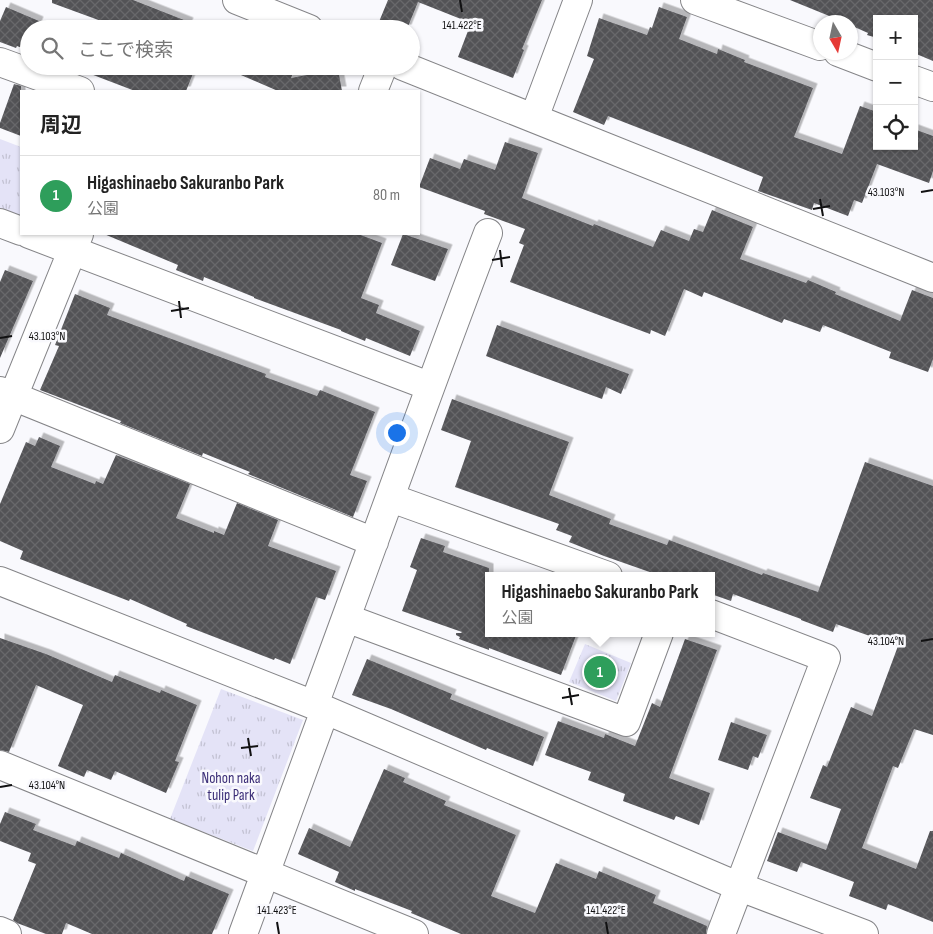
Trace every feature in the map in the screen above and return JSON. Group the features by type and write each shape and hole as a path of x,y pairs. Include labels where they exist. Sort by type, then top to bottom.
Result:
{"street":[{"path":"237,0 287,20"},
{"path":"534,118 578,0"},
{"path":"695,0 813,43"},
{"path":"858,59 873,65"},
{"path":"0,62 20,69"},
{"path":"420,73 933,278"},
{"path":"36,75 77,90"},
{"path":"373,90 379,75"},
{"path":"918,81 933,87"},
{"path":"0,223 20,231"},
{"path":"243,934 266,873 346,618 430,386 488,234"},
{"path":"35,235 75,242 430,386"},
{"path":"0,429 6,394 75,242"},
{"path":"6,394 374,542"},
{"path":"391,498 597,572"},
{"path":"0,582 319,708 740,887 864,934"},
{"path":"715,616 826,658 721,934"},
{"path":"346,618 626,722 658,637"},
{"path":"0,765 414,934"},
{"path":"0,931 7,934"}],"green space":[{"path":"0,139 20,147 20,216 0,208"},
{"path":"585,644 631,663 616,701 569,682"},
{"name":"Nohon naka tulip Park","path":"221,689 303,720 253,851 170,819"}],"building":[{"path":"52,0 133,0 184,20 98,20 52,3"},
{"path":"388,0 542,0 522,49 524,50 513,78 458,57 471,23 418,2 411,20 380,20"},
{"path":"790,0 933,0 933,61 918,55 918,15 873,15 873,37 858,29 858,15 827,15"},
{"path":"6,7 37,20 20,20 20,47 17,46 16,48 0,42 0,21"},
{"path":"659,7 687,17 679,39 717,54 718,49 745,60 744,62 813,88 794,137 842,154 860,106 873,111 873,150 918,150 918,130 933,136 933,171 929,183 877,164 862,203 854,200 848,216 814,203 812,210 758,191 763,177 608,116 604,125 573,112 594,59 587,56 599,18 647,35 650,27 652,28"},
{"path":"93,75 192,75 186,90 132,90"},
{"path":"241,75 292,75 291,78 307,75 339,75 342,90 276,90"},
{"path":"14,84 21,86 20,136 0,128 0,123"},
{"path":"505,142 538,153 522,198 653,247 661,230 689,241 694,229 703,232 712,210 753,227 740,259 806,283 808,280 836,292 835,294 900,321 912,290 933,298 933,359 928,372 889,358 891,352 823,325 820,332 784,319 782,323 704,292 702,297 684,289 665,336 651,330 650,334 510,282 524,245 519,243 525,229 484,214 485,211 420,187 430,158 460,169 464,159 495,170"},
{"path":"106,235 361,235 382,243 361,298 379,305 376,313 420,331 410,356 366,338 365,341 204,277 203,281 176,270 178,265"},
{"path":"403,235 448,249 435,281 391,265"},
{"path":"5,270 33,281 0,358 0,282"},
{"path":"75,294 110,308 107,315 266,374 265,377 317,396 320,390 375,412 350,475 367,481 353,517 248,474 250,472 203,453 202,456 120,423 121,421 40,390 59,346 55,345"},
{"path":"497,325 629,374 621,394 606,387 602,399 486,356"},
{"path":"452,399 569,442 549,495 611,519 609,524 667,545 669,540 762,575 763,573 818,592 865,462 933,486 933,735 914,729 898,768 893,766 862,848 916,869 930,831 933,831 933,922 888,904 886,910 849,896 854,882 801,862 797,872 767,861 778,832 826,850 841,809 810,798 823,765 827,767 851,707 872,716 898,646 836,624 833,632 733,594 731,601 715,595 715,572 650,572 569,542 572,536 556,530 559,524 455,487 471,441 441,430"},
{"path":"39,437 60,446 51,467 95,484 96,481 103,484 116,455 190,484 176,518 214,533 214,531 224,535 237,503 278,520 268,546 336,571 325,600 316,597 290,664 275,658 274,660 186,626 187,624 130,599 129,601 20,559 23,551 0,541 0,504 26,442 35,446"},
{"path":"421,538 445,546 443,552 489,568 489,572 485,572 485,637 575,637 561,675 459,639 460,637 456,633 462,632 402,611 417,570 410,567"},
{"path":"0,638 46,654 112,682 115,675 160,693 161,690 197,705 175,761 179,762 166,793 115,771 111,780 87,770 84,777 58,766 83,705 36,685 9,752 0,750"},
{"path":"685,639 717,650 669,778 710,793 699,825 676,816 674,820 623,801 625,794 588,780 591,772 545,755 558,721 604,738 605,734 635,746 652,703 660,707"},
{"path":"367,659 452,694 450,699 544,737 533,766 487,748 486,750 391,709 352,695"},
{"path":"731,722 767,735 758,758 753,756 748,770 718,760"},
{"path":"384,769 405,778 403,782 446,801 444,805 516,835 491,896 535,913 556,863 596,879 599,871 656,895 653,903 707,926 706,934 461,934 411,913 412,911 335,882 339,872 298,854 309,828 350,847"},
{"path":"5,812 36,824 33,830 75,846 77,841 119,858 121,853 184,881 186,876 229,894 212,934 92,934 66,923 62,934 46,934 17,923 13,920 36,864 28,861 31,853 0,841 0,824"}],"place":[{"name":"Higashinaebo Sakuranbo Park","path":"600,672"}]}
